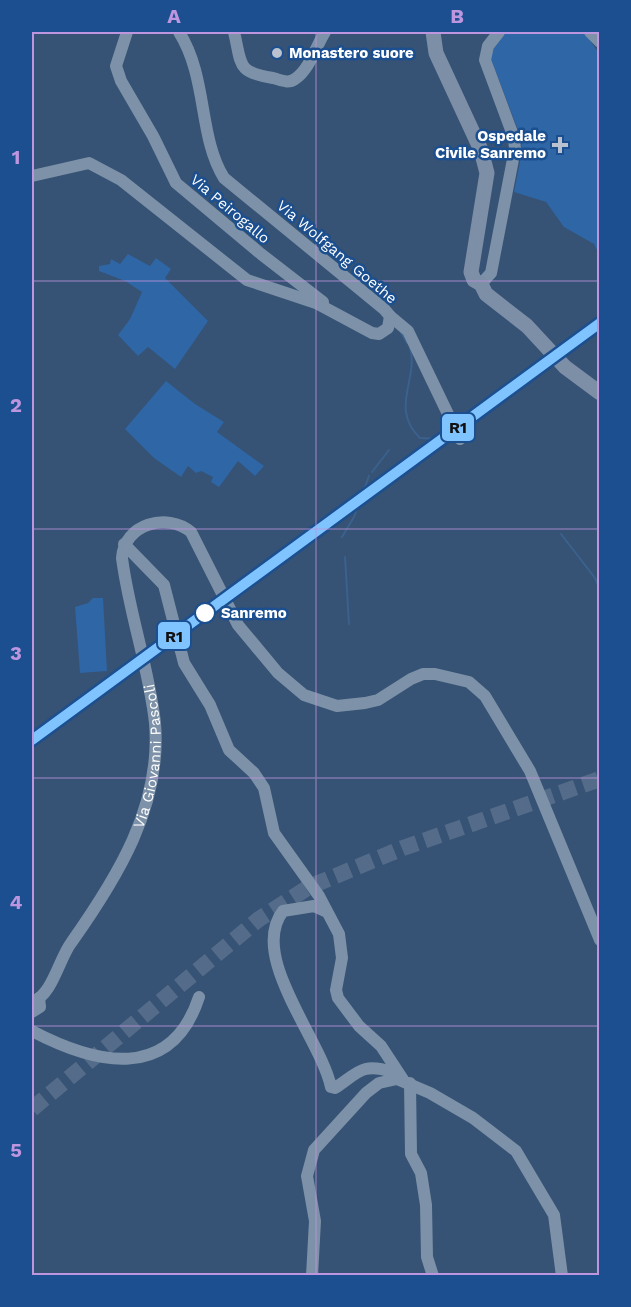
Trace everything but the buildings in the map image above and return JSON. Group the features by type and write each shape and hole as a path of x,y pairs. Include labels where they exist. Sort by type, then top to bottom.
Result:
{"main road":[{"path":"433,32 436,53 481,150 487,173 471,272 474,280 481,284 486,294 527,326 565,367 600,393"}],"street":[{"name":"Via Peirogallo","path":"127,32 116,66 121,81 176,183 299,285 341,315"},
{"name":"Via Wolfgang Goethe","path":"32,176 88,163 95,165 121,180 247,280 341,315 376,334 388,328 390,316 224,178 213,160 195,67 179,32"},
{"path":"234,32 242,66 247,72 287,82 296,78 304,69 325,32"},
{"path":"481,284 491,273 516,149 485,60 488,46 499,32"},
{"path":"591,32 600,42"},
{"path":"390,316 408,331 460,439"},
{"path":"433,1275 428,1257 426,1205 421,1173 411,1154 404,1081 381,1046 359,1026 336,994 342,948 339,934 319,896 274,833 264,788 254,773 231,753 210,705 184,663 164,585 124,544 136,531 159,522 183,525 191,532 243,632 278,673 312,699 337,706 366,703 378,700 411,678 423,674 450,676 469,682 485,696 530,771 600,940"},
{"name":"Via Giovanni Pascoli","path":"32,1012 40,1007 35,1000 49,985 63,954 110,884 141,825 156,761 154,723 123,566 124,544"},
{"path":"326,911 314,906 283,911 276,920 272,933 272,945 308,1035 324,1062 331,1087 335,1088 353,1072 370,1067 392,1072 404,1081 473,1118 516,1151 554,1215 562,1275"},
{"path":"32,1031 64,1048 105,1058 144,1055 163,1049 179,1037 194,1012 199,997"},
{"path":"312,1275 315,1227 307,1176 314,1150 366,1093 379,1083 404,1081"}],"shaded area":[{"name":"Ospedale Civile Sanremo","path":"506,32 584,32 599,53 599,254 594,244 564,227 546,202 514,192 522,152 521,138 491,59 492,51"},
{"path":"128,254 150,266 156,258 171,269 165,278 208,321 175,369 148,347 138,356 118,335 130,319 142,292 125,281 99,271 99,266 110,264 111,259 120,264"},
{"path":"166,381 195,404 224,422 217,432 264,466 255,476 238,461 219,487 211,482 213,477 201,471 196,473 188,466 181,477 154,458 125,429"},
{"path":"93,598 103,598 107,671 80,673 75,607 88,603"}],"waterway":[{"path":"401,333 407,343"},
{"path":"410,348 412,360 406,405 411,427 420,438 439,439 451,436"},
{"path":"372,472 389,450"},
{"path":"342,537 354,517 369,476"},
{"path":"561,534 595,578 600,590"},
{"path":"345,557 349,624"}],"tunnel":[{"path":"32,1109 259,919 309,887 403,848 600,779"}],"transit line":[{"name":"R1","path":"32,740 600,323"}],"place":[{"name":"Monastero suore","path":"277,53"},
{"name":"Ospedale Civile Sanremo","path":"560,145"},
{"name":"Sanremo","path":"205,613"}]}
